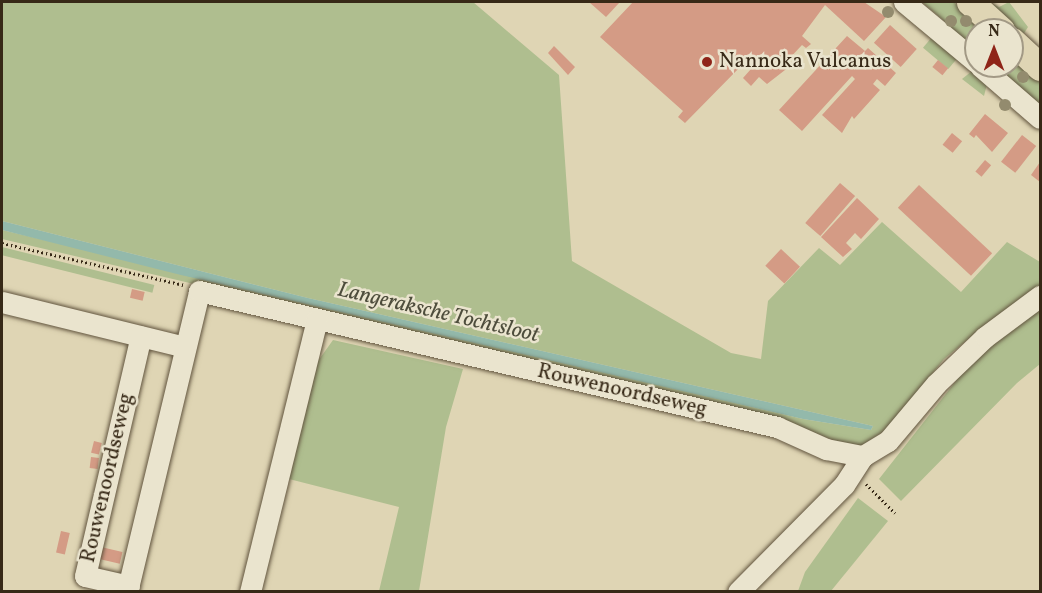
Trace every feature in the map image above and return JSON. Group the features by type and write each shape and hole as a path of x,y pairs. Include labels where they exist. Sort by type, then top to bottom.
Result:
{"main road":[{"path":"970,2 986,18"},
{"path":"1024,52 1041,67"}],"street":[{"path":"904,2 964,50"},
{"path":"997,78 1041,118"},
{"name":"Rouwenoordseweg","path":"141,336 85,576 128,589 199,291 777,427 825,449 860,461"},
{"path":"738,591 844,485 860,461 888,441 936,384 985,337 1041,296"},
{"path":"2,302 141,336 187,337"},
{"path":"250,591 317,319"}],"path":[{"path":"2,243 199,291"},
{"path":"860,461 868,489 895,513"}],"shaded area":[{"path":"2,2 473,2 559,75 572,261 731,353 761,359 768,301 819,248 840,265 882,222 961,292 1007,242 1040,262 1040,290 983,327 944,359 887,429 861,446 840,443 793,424 2,239 2,230 803,419 871,430 873,426 308,298 2,221"},
{"path":"922,2 954,2 969,18 964,18 964,43 951,34 950,26"},
{"path":"988,2 999,7 1009,2 1021,18 1005,18"},
{"path":"1024,22 1028,27 1024,33"},
{"path":"932,37 957,58 948,69 923,48"},
{"path":"1024,68 1040,83 1040,112 998,78 1024,78"},
{"path":"980,78 987,84 984,96 962,79"},
{"path":"2,221 308,298 873,426 871,430 803,419 181,275 2,230"},
{"path":"2,247 154,285 152,293 2,255"},
{"path":"1040,307 1040,364 1017,383 901,501 879,479 963,372 1000,336"},
{"path":"333,340 463,369 446,427 419,591 379,591 399,507 289,479 318,361"},
{"path":"858,498 888,521 831,591 798,591 805,572"}],"building":[{"path":"589,2 620,2 606,17"},
{"name":"Nannoka Vulcanus","path":"633,2 864,2 886,17 864,41 825,5 802,36 811,44 806,48 802,45 787,61 790,65 785,70 767,84 759,77 751,86 743,78 751,69 744,63 685,123 678,117 683,111 600,37"},
{"path":"890,25 917,49 901,67 874,43"},
{"path":"847,36 865,51 868,48 896,73 885,86 877,79 873,84 880,90 854,119 852,116 842,133 822,115 855,79 852,76 802,131 779,110"},
{"path":"554,46 575,67 568,75 548,53"},
{"path":"938,60 948,68 942,75 932,67"},
{"path":"985,114 1008,133 992,152 976,135 974,138 969,134"},
{"path":"952,133 962,141 953,153 943,145"},
{"path":"1022,135 1036,146 1015,173 1001,162"},
{"path":"985,160 991,165 981,177 975,171"},
{"path":"1040,162 1040,182 1031,175"},
{"path":"840,183 855,196 820,236 805,223"},
{"path":"919,185 992,253 971,276 898,208"},
{"path":"857,198 879,219 861,239 855,233 846,243 852,249 843,257 821,237"},
{"path":"781,249 800,267 784,284 765,266"},
{"path":"132,289 145,292 143,301 130,298"},
{"path":"94,441 102,443 99,455 91,453"},
{"path":"91,457 99,458 98,469 90,468"},
{"path":"61,531 70,533 65,554 56,552"},
{"path":"101,547 122,552 120,564 98,559"}],"place":[{"name":"Nannoka Vulcanus","path":"707,62"}],"water label":[{"name":"Langeraksche Tochtsloot","path":"438,313"}]}
